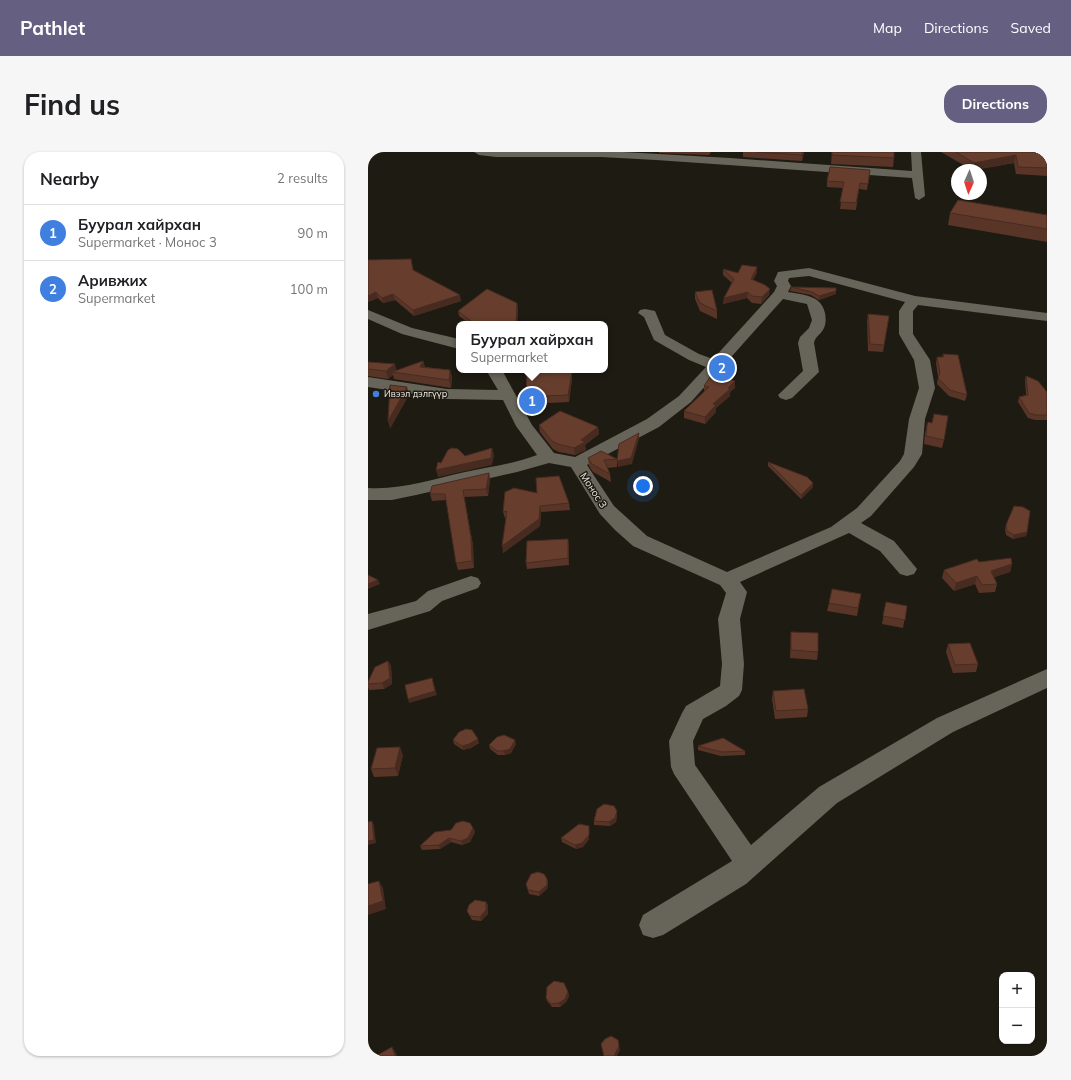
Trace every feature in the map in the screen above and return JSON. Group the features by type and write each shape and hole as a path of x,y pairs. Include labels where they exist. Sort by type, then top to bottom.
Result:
{"street":[{"path":"479,152 561,156 617,155 746,162 918,175"},
{"path":"916,152 919,196"},
{"path":"578,463 658,419 685,400 715,365 752,326 769,304 780,294 784,286 781,281 783,275 809,272 914,300 1047,317"},
{"path":"780,294 812,301 816,306 819,320 816,330 807,337 806,343 812,372 786,395"},
{"path":"749,864 683,767 682,760 681,741 694,713 718,700 731,690 733,664 729,619 737,592 727,580 838,532 864,512 904,468 912,454 917,419 927,388 922,360 906,334 906,312 914,300"},
{"path":"645,313 650,314 659,337 694,357 715,365"},
{"path":"368,314 407,331 456,343"},
{"path":"368,494 383,496 518,467 548,457 524,426 496,373"},
{"path":"368,382 447,394 508,395"},
{"name":"Монос 3","path":"548,457 578,463 606,510 640,541 727,580"},
{"path":"848,524 887,546 907,568"},
{"path":"368,622 422,606 435,596 471,583"},
{"path":"653,925 736,875 828,795 945,725 1047,678"}],"building":[{"path":"756,152 803,152 802,155"},
{"path":"832,152 894,152 894,158 832,155"},
{"path":"956,152 1047,152 1047,168 1018,167 1016,155 974,163"},
{"path":"830,167 870,170 868,184 860,183 856,203 840,202 844,182 827,181"},
{"path":"958,200 1047,215 1047,229 950,213"},
{"path":"411,259 413,270 460,295 413,310 393,294 382,298 376,292 368,296 368,260"},
{"path":"742,265 757,267 751,279 765,285 770,289 762,297 752,296 748,292 724,298 734,279 723,269 738,273"},
{"path":"791,287 836,288 836,291 819,296 812,292"},
{"path":"487,289 517,303 516,321 471,321 458,311"},
{"path":"712,290 717,311 700,303 695,292"},
{"path":"868,314 889,316 884,345 870,344"},
{"path":"943,354 958,355 967,395 950,390 938,378 940,373 937,357 944,357"},
{"path":"423,361 420,367 450,370 449,380 392,372"},
{"path":"368,362 395,364 386,371 368,369"},
{"path":"527,373 572,373 568,395 526,397"},
{"path":"712,374 735,381 728,388 730,389 713,404 716,405 705,417 684,411 709,387 704,386"},
{"path":"1026,376 1038,381 1047,392 1047,415 1036,415 1029,413 1019,397 1028,395"},
{"path":"390,385 407,387 388,421"},
{"path":"560,411 598,427 581,440 585,442 574,448 558,444 552,441 539,425"},
{"path":"934,414 948,416 944,440 926,436 928,422 932,423"},
{"path":"639,433 631,458 617,461 619,444"},
{"path":"452,448 458,449 465,456 492,448 491,458 436,470 438,462 441,463 448,450"},
{"path":"601,451 617,459 604,460 610,474 592,464 588,458"},
{"path":"768,462 807,477 813,483 801,495"},
{"path":"489,473 486,489 463,490 471,538 472,561 456,563 445,494 430,494 432,486"},
{"path":"559,476 569,503 540,506 539,519 502,546 507,511 503,512 505,492 514,488 537,493 536,478"},
{"path":"1014,506 1023,507 1030,511 1027,532 1014,535 1007,531 1006,525"},
{"path":"568,539 568,558 526,563 527,541"},
{"path":"1011,558 1012,564 991,571 997,584 982,585 977,576 956,583 944,570 977,559 979,562"},
{"path":"368,575 378,580 368,584"},
{"path":"832,589 861,594 858,608 829,603"},
{"path":"886,602 907,606 905,620 883,616"},
{"path":"791,632 818,633 818,652 791,650"},
{"path":"970,643 978,664 955,665 948,644"},
{"path":"388,661 390,678 382,683 368,684 375,667"},
{"path":"432,678 435,691 408,699 405,685"},
{"path":"804,689 808,709 776,711 773,691"},
{"path":"466,729 472,730 478,739 462,746 453,740 459,732"},
{"path":"504,735 515,740 510,749 497,751 489,745 497,737"},
{"path":"723,738 745,751 722,752 698,746"},
{"path":"400,747 395,768 371,769 377,748"},
{"path":"604,804 614,806 617,811 615,818 609,822 594,821 597,809"},
{"path":"372,821 374,840 368,841 368,822"},
{"path":"463,821 470,823 473,828 468,838 461,841 449,838 439,845 420,846 435,832 451,830 456,823"},
{"path":"579,824 589,826 589,835 582,843 575,845 561,838"},
{"path":"538,872 544,874 547,879 547,885 539,892 528,890 526,884 531,874"},
{"path":"379,881 383,901 368,906 368,884"},
{"path":"475,900 486,902 486,910 480,917 470,916 467,911 469,905"},
{"path":"554,981 564,983 568,992 565,999 559,1003 551,1004 546,998 547,987"},
{"path":"611,1036 618,1040 619,1046 614,1056 604,1056 601,1044 605,1039"},
{"path":"392,1047 395,1056 376,1056"}],"place":[{"name":"Аривжих","path":"722,368"},
{"name":"Ивээл дэлгүүр","path":"376,394"},
{"name":"Буурал хайрхан","path":"532,401"}]}
